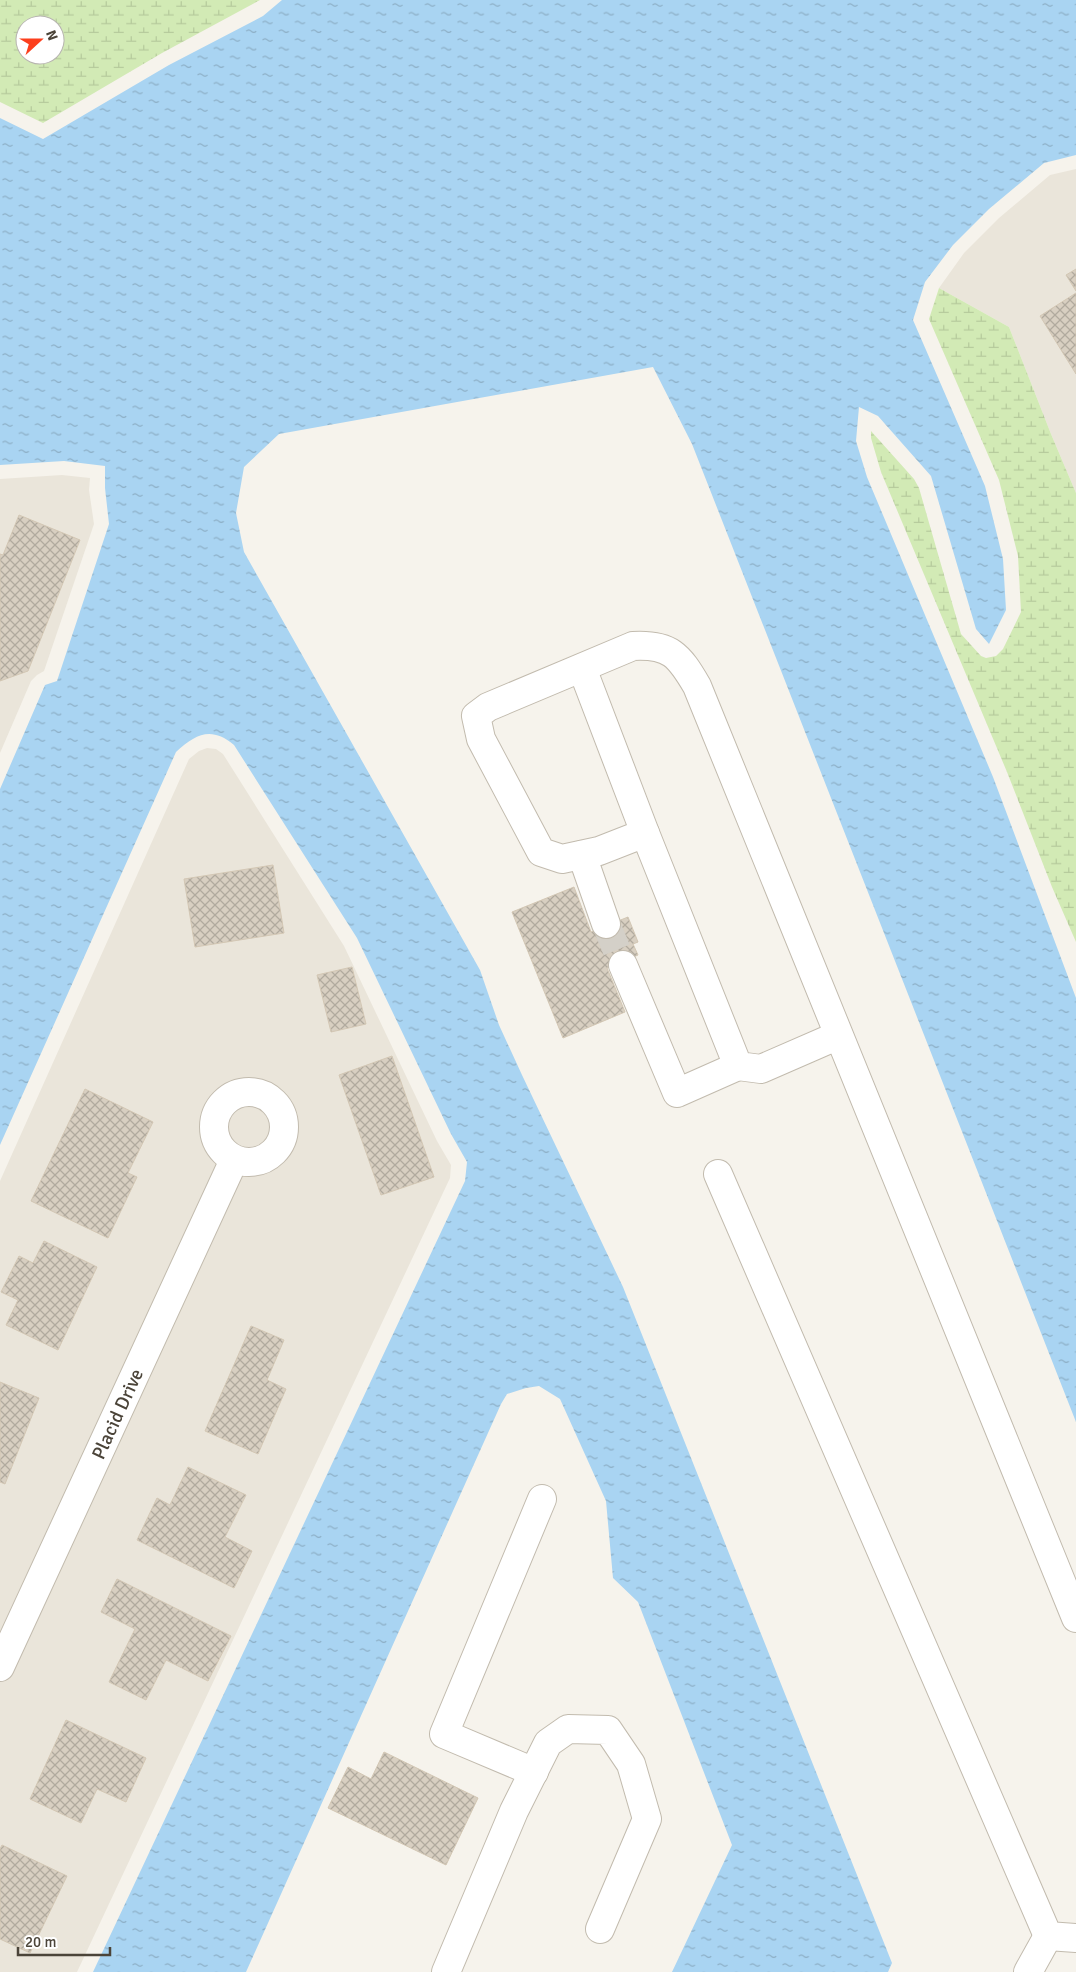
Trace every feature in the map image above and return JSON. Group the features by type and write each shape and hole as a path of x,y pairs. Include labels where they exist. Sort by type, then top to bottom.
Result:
{"street":[{"path":"645,834 599,851 562,859 541,852 481,740 476,716 488,707 633,646 652,645 669,650 685,665 697,686 1076,1618"},
{"path":"582,668 645,834 738,1066"},
{"path":"582,855 606,924"},
{"path":"623,965 677,1093 738,1066 762,1069 839,1035"},
{"name":"Placid Drive","path":"0,1667 234,1160"},
{"path":"718,1174 1048,1936"},
{"path":"534,1772 444,1734 542,1499"},
{"path":"446,1972 514,1811 548,1743 568,1729 608,1730 631,1764 647,1819 600,1929"},
{"path":"1048,1936 1076,1938"},
{"path":"1028,1972 1048,1936"}],"shaded area":[{"path":"1076,169 1076,493 1009,327 939,288 964,253 999,218 1050,175"},
{"path":"62,475 90,478 89,490 94,524 44,671 31,681 0,753 0,479"},
{"path":"207,748 216,749 223,754 344,946 437,1141 451,1165 450,1178 77,1972 0,1972 0,1181 189,759 199,751"}],"green space":[{"path":"0,0 260,0 162,53 43,123 0,102"},
{"path":"939,288 1009,327 1076,493 1076,942 881,472 871,438 871,431 914,479 919,488 961,634 981,656 986,658 996,656 1003,649 1021,612 1018,556 999,480 929,319"}],"water":[{"path":"282,0 1076,0 1076,155 1044,163 989,209 953,245 925,282 913,320 985,486 1003,559 1006,610 989,644 976,629 931,476 878,416 859,407 856,441 867,477 993,777 1076,998 1076,1422 692,444 653,367 279,434 244,467 236,513 244,552 480,970 499,1025 623,1287 892,1963 888,1972 672,1972 732,1845 638,1602 613,1578 606,1501 560,1399 539,1386 507,1394 501,1404 246,1972 93,1972 465,1181 467,1162 451,1134 357,938 234,745 226,739 211,734 197,737 176,752 0,1145 0,789 45,685 57,681 109,524 105,488 105,466 64,461 0,465 0,118 43,139 169,65 263,16"}],"building":[{"path":"1076,269 1076,291 1066,275"},
{"path":"1076,293 1076,374 1040,316"},
{"path":"19,515 80,540 28,671 0,681 0,554 3,555"},
{"path":"273,865 284,933 195,947 184,879"},
{"path":"574,887 591,932 628,917 638,942 633,944 638,955 607,968 625,1012 563,1038 512,912"},
{"path":"352,967 366,1024 331,1032 317,975"},
{"path":"392,1056 434,1177 381,1195 339,1075"},
{"path":"85,1089 153,1122 128,1173 137,1177 108,1238 31,1201"},
{"path":"44,1241 97,1267 58,1350 6,1325 18,1300 1,1292 19,1256 33,1263"},
{"path":"251,1326 284,1340 267,1380 286,1389 258,1454 205,1431"},
{"path":"0,1382 39,1398 5,1484 0,1482"},
{"path":"188,1467 246,1495 225,1537 252,1551 234,1588 137,1540 157,1498 170,1505"},
{"path":"117,1579 231,1636 208,1681 166,1660 146,1700 109,1682 135,1629 101,1612"},
{"path":"66,1720 146,1758 126,1802 97,1789 81,1823 30,1799"},
{"path":"384,1752 478,1798 446,1865 328,1808 348,1767 371,1779"},
{"path":"2,1845 67,1876 30,1953 0,1939 0,1849"}],"tunnel":[{"path":"606,924 623,965"}]}
